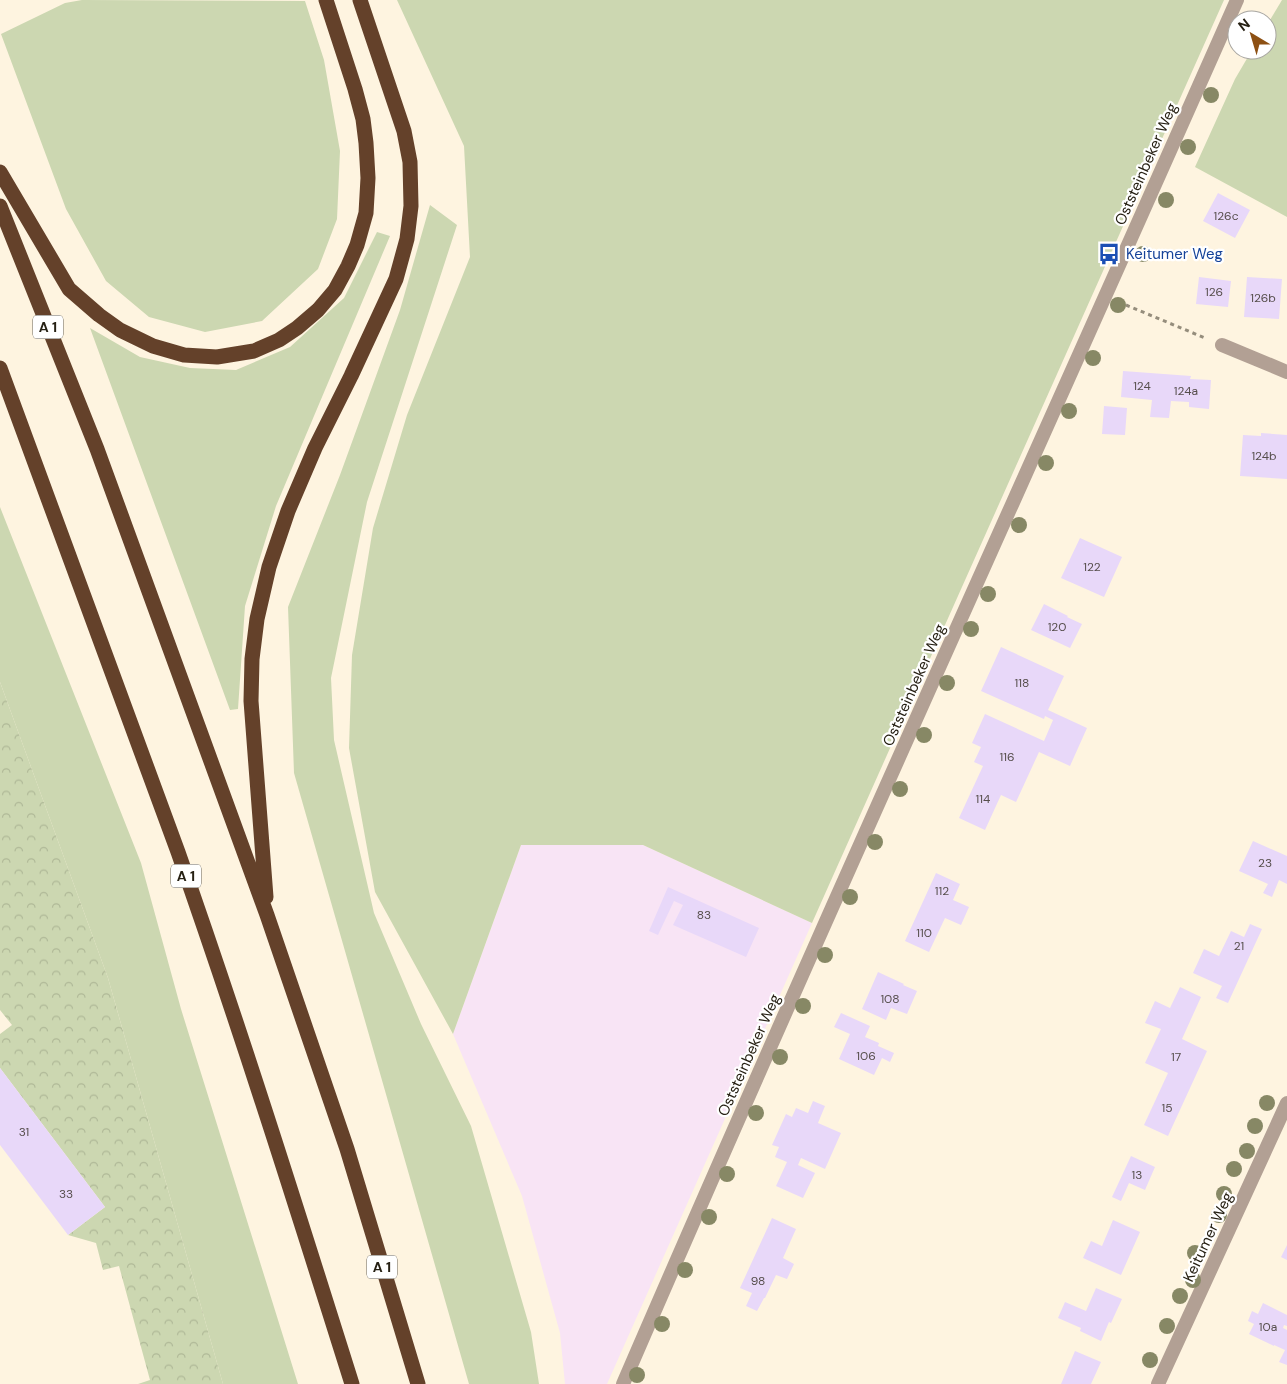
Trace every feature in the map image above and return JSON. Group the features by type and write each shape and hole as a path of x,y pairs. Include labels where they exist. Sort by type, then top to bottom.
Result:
{"highway":[{"path":"0,172 69,289 98,315 120,330 153,346 184,355 217,356 254,351 279,340 318,310 335,290 358,245 366,212 368,178 363,118 326,0"},
{"path":"267,916 250,702 252,660 257,619 269,567 288,511 315,448 396,279 407,239 410,206 410,162 404,131 360,0"},
{"name":"A 1","path":"0,206 96,449 267,916 347,1149 418,1384"},
{"name":"A 1","path":"0,368 206,931 295,1200 352,1384"}],"street":[{"name":"Oststeinbeker Weg","path":"623,1384 821,931 1237,0"},
{"path":"1222,345 1287,372"},
{"name":"Keitumer Weg","path":"1158,1384 1287,1103"}],"path":[{"path":"1126,305 1222,345"}],"shaded area":[{"path":"521,845 643,845 812,923 607,1384 565,1384 560,1333 522,1196 453,1034"}],"green space":[{"path":"82,0 305,1 324,60 340,151 337,219 318,269 262,321 205,332 149,317 106,281 66,209 1,34 65,3"},
{"path":"397,0 1224,0 812,923 643,845 521,845 453,1034 375,892 349,748 352,655 373,528 407,415 470,257 464,146"},
{"path":"1282,0 1287,0 1287,217 1195,167 1235,79 1246,60 1277,60 1276,10"},
{"path":"430,205 457,225 367,502 331,678 334,740 374,913 421,1024 471,1126 531,1332 539,1384 469,1384 294,773 288,607 340,475 400,310"},
{"path":"377,232 390,236 276,506 245,606 238,709 230,710 90,328 140,357 190,368 236,370 290,347 344,298"},
{"path":"0,507 141,863 181,1009 298,1384 223,1384 108,978 0,682"},
{"path":"0,682 108,978 223,1384 138,1384 150,1380 119,1266 103,1270 96,1243 68,1235 105,1207 0,1068 0,1034 12,1025 0,1010"}],"building":[{"path":"1218,193 1250,210 1235,238 1203,221"},
{"path":"1199,277 1231,281 1228,307 1196,304"},
{"path":"1247,277 1282,279 1279,319 1244,317"},
{"path":"1123,371 1191,376 1190,379 1211,380 1209,409 1189,407 1189,402 1171,401 1169,418 1150,417 1152,400 1121,397"},
{"path":"1104,406 1127,408 1125,435 1102,434"},
{"path":"1261,433 1287,435 1287,479 1240,476 1243,435 1261,436"},
{"path":"1080,538 1122,557 1104,597 1061,578"},
{"path":"1044,604 1082,624 1070,648 1031,630"},
{"path":"1001,647 1064,676 1048,710 1087,728 1070,766 1039,752 1016,802 1001,795 985,830 959,818 983,766 974,762 981,747 972,743 985,714 1044,741 1053,720 1045,716 1044,719 981,691"},
{"path":"1253,841 1287,856 1287,884 1279,880 1272,897 1263,893 1268,884 1239,871"},
{"path":"936,873 960,884 953,900 969,907 961,925 945,918 929,952 905,941"},
{"path":"668,887 759,928 746,957 673,925 683,905 674,901 658,935 649,931"},
{"path":"1250,924 1262,929 1228,1003 1216,998 1222,986 1193,973 1204,949 1219,956 1231,931 1244,937"},
{"path":"878,972 917,991 907,1014 891,1008 886,1020 862,1009"},
{"path":"1180,987 1201,997 1182,1039 1207,1051 1168,1136 1144,1125 1168,1073 1145,1063 1161,1029 1145,1023 1155,1001 1170,1008"},
{"path":"841,1013 870,1026 865,1037 879,1043 878,1046 894,1053 890,1062 882,1058 874,1075 839,1059 850,1034 834,1027"},
{"path":"0,1068 105,1207 68,1235 0,1145"},
{"path":"813,1101 825,1106 818,1123 841,1133 825,1169 801,1158 798,1165 815,1173 803,1198 776,1186 787,1162 775,1157 779,1147 772,1145 786,1114 792,1117 796,1108 808,1113"},
{"path":"1131,1156 1155,1167 1145,1190 1129,1183 1121,1201 1112,1197"},
{"path":"772,1218 796,1229 783,1258 794,1264 787,1279 776,1275 757,1311 746,1306 752,1293 740,1288"},
{"path":"1113,1220 1140,1232 1121,1275 1083,1258 1091,1241 1102,1246"},
{"path":"1287,1245 1287,1260 1281,1257"},
{"path":"1096,1288 1122,1299 1101,1341 1080,1331 1081,1328 1058,1318 1065,1302 1086,1311"},
{"path":"1263,1303 1287,1315 1287,1326 1284,1325 1283,1328 1287,1330 1287,1365 1279,1362 1285,1350 1249,1334 1254,1324 1248,1321 1252,1311 1258,1314"},
{"path":"1075,1351 1101,1362 1091,1384 1061,1384"}],"place":[{"name":"Keitumer Weg","path":"1109,254"}]}
